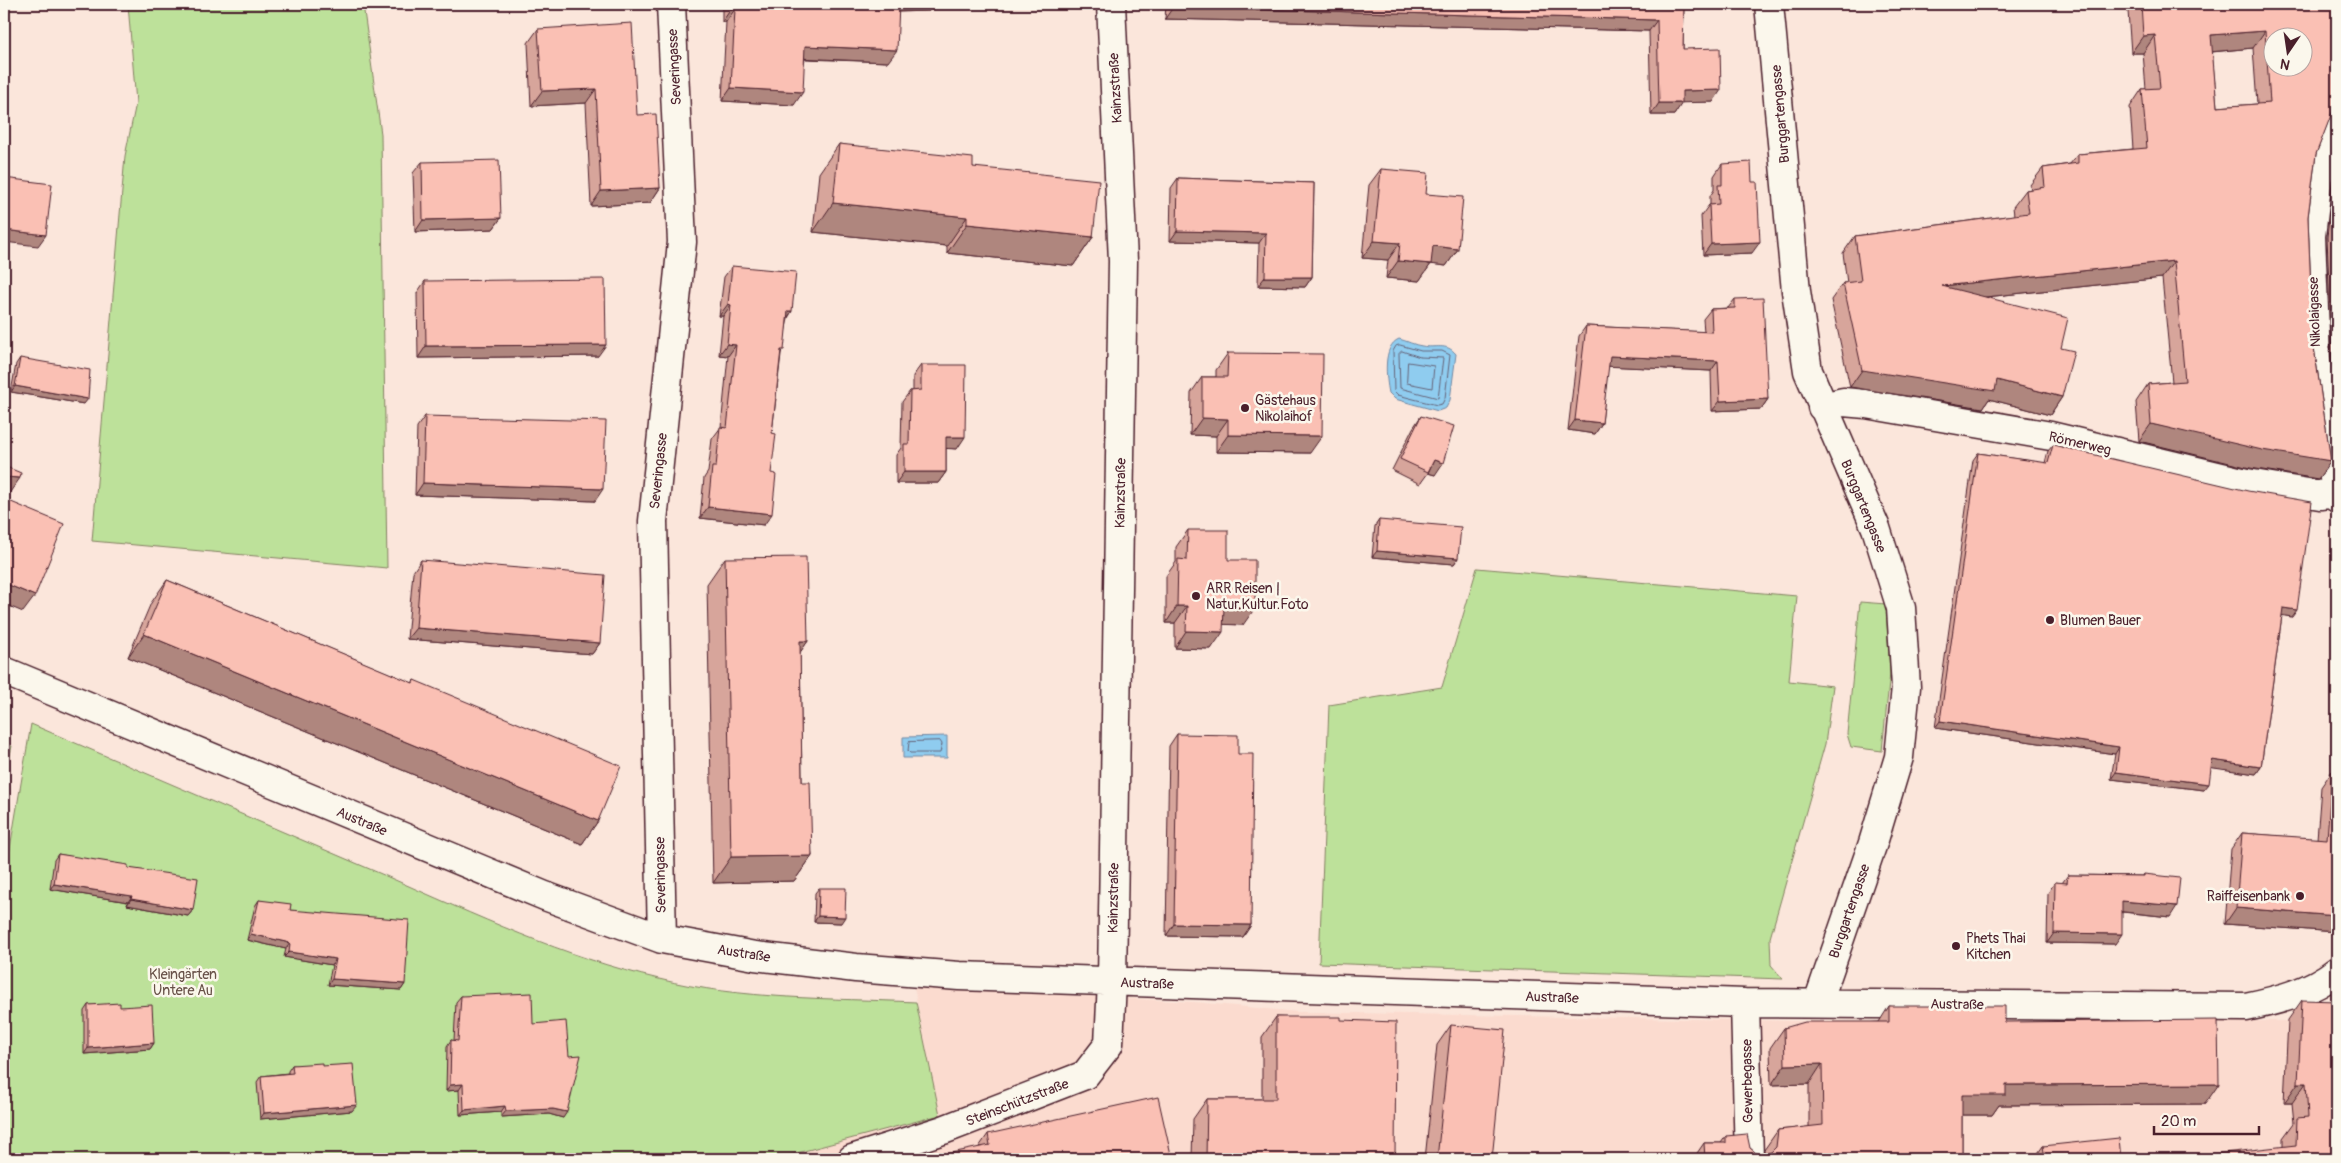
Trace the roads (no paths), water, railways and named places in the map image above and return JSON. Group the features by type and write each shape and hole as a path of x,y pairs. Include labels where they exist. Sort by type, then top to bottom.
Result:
{"street":[{"name":"Severingasse","path":"662,938 653,521 682,242 671,4"},
{"name":"Kainzstraße","path":"1111,4 1123,261 1112,982"},
{"name":"Burggartengasse","path":"1769,4 1796,291 1808,371 1876,528 1901,608 1906,687 1899,757 1873,843 1818,1002"},
{"name":"Nikolaigasse","path":"2337,128 2318,177 2311,236 2316,358 2337,495"},
{"name":"Römerweg","path":"1822,407 1843,402 1866,404 2052,436 2247,484 2320,495 2337,495"},
{"name":"Austraße","path":"4,672 545,896 662,938 755,956 856,968 1112,982 1745,1003 1818,1002 2246,1007 2286,998 2324,982 2337,971"},
{"name":"Steinschützstraße","path":"852,1159 943,1130 1085,1075 1109,1044 1112,982"},
{"name":"Gewerbegasse","path":"1745,1003 1749,1159"}],"water":[{"path":"1399,339 1427,347 1445,347 1456,354 1450,400 1446,408 1438,411 1395,399 1389,393 1386,363 1390,348"},
{"path":"947,736 947,758 903,758 903,737"}],"place":[{"name":"Gästehaus Nikolaihof","path":"1245,408"},
{"name":"ARR Reisen | Natur.Kultur.Foto","path":"1196,596"},
{"name":"Blumen Bauer","path":"2050,620"},
{"name":"Raiffeisenbank","path":"2300,896"},
{"name":"Phets Thai Kitchen","path":"1956,946"}],"park label":[{"name":"Kleingärten Untere Au","path":"183,982"}]}
